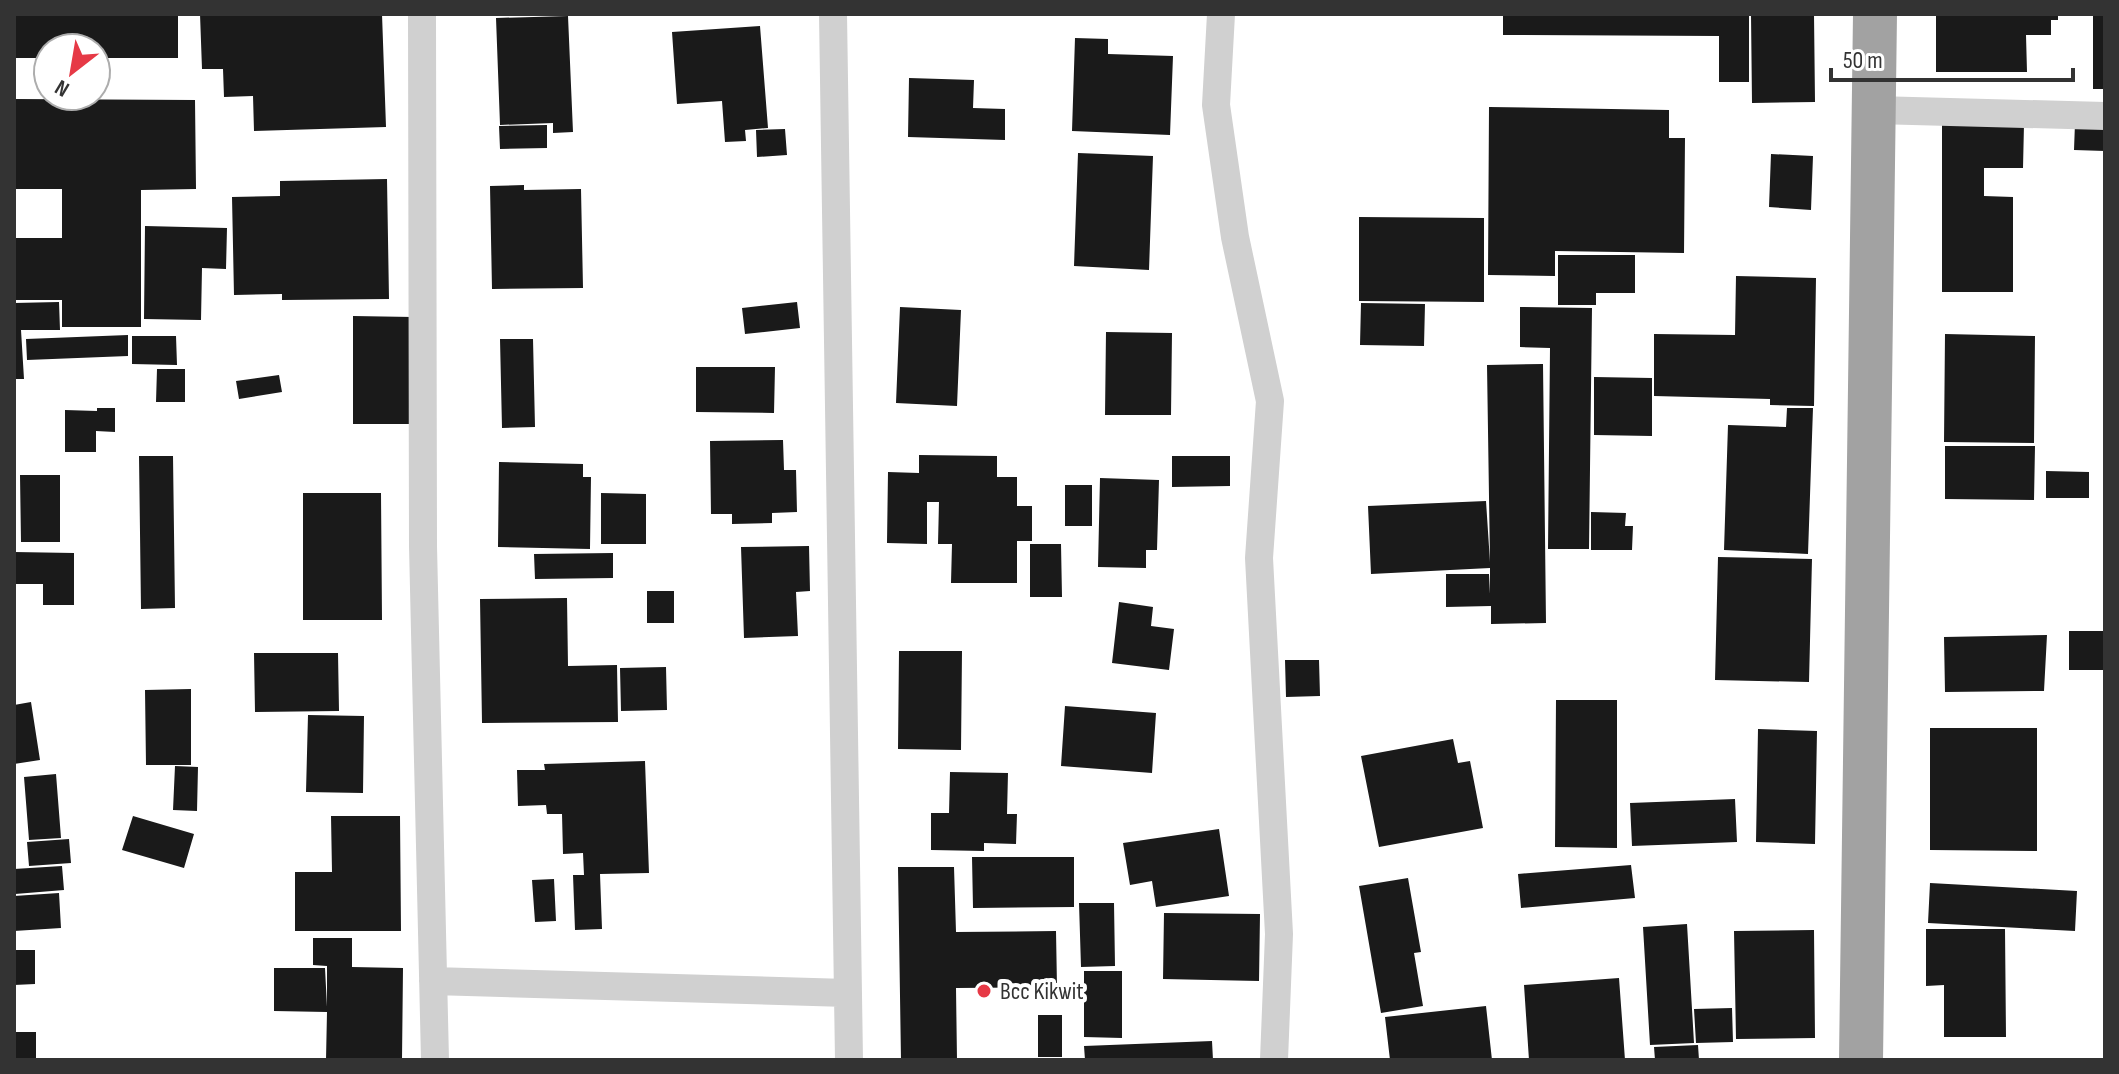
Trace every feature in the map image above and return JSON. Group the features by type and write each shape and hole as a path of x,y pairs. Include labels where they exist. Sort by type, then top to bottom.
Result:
{"highway":[{"path":"1861,1060 1875,14"}],"street":[{"path":"422,14 423,546 435,1060"},
{"path":"833,14 849,1060"},
{"path":"1221,14 1216,105 1235,237 1270,401 1259,558 1279,934 1274,1060"},
{"path":"1875,110 2105,116"},
{"path":"433,981 847,993"}],"building":[{"path":"14,14 178,14 178,58 112,58 112,32 32,32 32,58 14,58"},
{"path":"200,14 382,14 386,127 254,131 253,96 224,97 223,69 202,69"},
{"path":"1503,14 1749,14 1749,82 1719,82 1719,36 1503,35"},
{"path":"1751,14 1814,14 1815,102 1752,103"},
{"path":"1936,14 2058,14 2058,20 2051,20 2051,35 2026,35 2027,72 1936,72"},
{"path":"2093,14 2105,14 2105,89 2093,89"},
{"path":"568,16 573,132 553,133 553,123 500,125 496,18"},
{"path":"760,26 768,128 745,130 746,141 725,142 722,101 677,104 672,32"},
{"path":"1075,38 1108,39 1108,54 1173,56 1170,135 1072,131"},
{"path":"909,78 974,80 973,108 1005,109 1005,140 908,137"},
{"path":"14,99 32,99 32,112 112,112 112,100 195,100 196,189 141,190 141,327 62,327 62,300 14,300 14,238 62,238 62,189 14,189"},
{"path":"1489,107 1669,110 1669,138 1685,138 1684,253 1555,251 1555,276 1488,275"},
{"path":"1942,123 2024,124 2023,168 1984,168 1984,196 2013,197 2013,292 1942,292"},
{"path":"2075,123 2105,124 2105,151 2074,150"},
{"path":"547,125 547,148 500,149 499,126"},
{"path":"785,129 787,155 757,157 756,130"},
{"path":"1078,153 1153,156 1149,270 1074,266"},
{"path":"1771,154 1813,156 1811,210 1769,207"},
{"path":"387,179 389,299 282,300 282,294 234,295 232,197 280,196 280,181"},
{"path":"524,185 524,190 581,189 583,288 492,289 490,186"},
{"path":"1359,217 1484,218 1484,302 1359,301"},
{"path":"145,226 227,228 226,269 202,268 201,320 144,319"},
{"path":"1558,255 1635,255 1635,293 1596,293 1596,305 1558,305"},
{"path":"1736,276 1816,278 1814,406 1770,405 1770,399 1654,396 1654,334 1735,335"},
{"path":"59,302 60,330 21,330 24,379 14,379 14,303"},
{"path":"797,302 800,328 745,334 742,308"},
{"path":"1361,303 1425,304 1424,346 1360,345"},
{"path":"900,307 961,310 957,406 896,403"},
{"path":"1520,307 1592,308 1589,549 1548,549 1550,348 1520,347"},
{"path":"353,316 413,317 413,424 353,424"},
{"path":"1106,332 1172,333 1171,415 1105,415"},
{"path":"1945,334 2035,336 2034,443 1944,442"},
{"path":"128,335 128,356 27,360 26,339"},
{"path":"132,336 176,336 177,365 132,364"},
{"path":"500,339 533,339 535,427 502,428"},
{"path":"1543,364 1546,623 1491,624 1491,606 1446,607 1446,574 1489,574 1490,594 1490,568 1371,574 1368,506 1486,501 1490,562 1487,365"},
{"path":"696,367 775,367 774,413 696,412"},
{"path":"157,369 185,369 185,402 156,402"},
{"path":"279,375 282,392 239,399 236,381"},
{"path":"1594,377 1652,378 1652,436 1594,435"},
{"path":"97,408 115,408 115,432 96,431 96,452 65,452 65,410 97,411"},
{"path":"1787,408 1813,408 1808,554 1724,550 1728,425 1786,427"},
{"path":"783,440 784,470 796,470 797,512 772,513 772,523 732,524 732,514 711,514 710,441"},
{"path":"1945,446 2035,446 2034,500 1945,499"},
{"path":"919,455 997,456 997,477 1017,477 1017,506 1032,506 1032,541 1017,541 1017,583 951,583 952,544 938,544 939,502 927,502 927,544 887,543 888,472 919,473"},
{"path":"139,456 173,456 175,608 141,609"},
{"path":"1172,456 1230,456 1230,486 1172,487"},
{"path":"499,462 583,464 583,477 591,477 590,549 498,547"},
{"path":"2046,471 2089,472 2089,498 2046,498"},
{"path":"20,475 60,475 60,542 21,542"},
{"path":"1100,478 1159,480 1157,550 1146,550 1146,568 1098,567"},
{"path":"1065,485 1092,485 1092,526 1065,526"},
{"path":"303,493 381,493 382,620 303,620"},
{"path":"601,493 646,494 646,544 601,544"},
{"path":"1591,512 1626,513 1625,526 1633,526 1632,550 1591,550"},
{"path":"1030,544 1061,544 1062,597 1030,597"},
{"path":"809,546 810,591 796,592 798,636 744,638 741,547"},
{"path":"14,552 74,553 74,605 43,605 43,584 14,584"},
{"path":"613,553 613,578 535,579 534,554"},
{"path":"1718,557 1812,559 1809,682 1715,680"},
{"path":"647,591 674,591 674,623 647,623"},
{"path":"567,598 568,666 617,665 618,722 482,723 480,599"},
{"path":"1119,602 1153,607 1151,626 1174,629 1169,670 1112,663"},
{"path":"2069,631 2105,631 2105,670 2069,670"},
{"path":"2047,635 2044,691 1945,692 1944,637"},
{"path":"899,651 962,651 961,750 898,749"},
{"path":"254,653 338,653 339,711 255,712"},
{"path":"1285,660 1319,660 1320,696 1286,697"},
{"path":"666,667 667,710 621,711 620,668"},
{"path":"191,689 191,765 146,765 145,690"},
{"path":"1556,700 1617,700 1617,848 1555,847"},
{"path":"31,702 40,760 14,764 14,705"},
{"path":"1065,706 1156,713 1152,773 1061,766"},
{"path":"308,715 364,716 363,793 306,792"},
{"path":"1930,728 2037,728 2037,851 1930,850"},
{"path":"1758,729 1817,731 1815,844 1756,842"},
{"path":"1453,739 1458,763 1470,761 1483,828 1379,847 1361,756"},
{"path":"645,761 649,873 600,874 602,929 575,930 573,875 584,875 583,853 563,854 562,814 547,814 546,805 518,806 517,770 545,770 544,764"},
{"path":"175,766 198,767 197,811 173,810"},
{"path":"950,772 1008,773 1007,814 1017,814 1016,844 984,843 984,851 931,850 931,813 949,813"},
{"path":"56,774 61,838 29,840 24,777"},
{"path":"1735,799 1737,842 1632,846 1630,803"},
{"path":"133,816 194,834 184,868 122,850"},
{"path":"331,816 400,816 401,931 295,931 295,872 332,872"},
{"path":"1219,829 1229,896 1156,907 1152,881 1130,885 1123,843"},
{"path":"69,839 71,863 29,866 27,842"},
{"path":"972,857 1074,857 1074,907 973,908"},
{"path":"1631,865 1635,898 1521,908 1518,874"},
{"path":"62,866 64,890 15,894 14,869"},
{"path":"898,867 954,867 956,932 1056,931 1057,987 956,988 957,1060 901,1060"},
{"path":"1408,878 1421,952 1414,953 1423,1006 1381,1013 1359,886"},
{"path":"554,879 556,921 535,922 532,880"},
{"path":"1930,883 2077,891 2075,931 1928,923"},
{"path":"59,893 61,928 14,931 14,896"},
{"path":"1079,903 1114,903 1115,966 1081,967"},
{"path":"1164,913 1260,914 1259,981 1163,979"},
{"path":"1687,924 1694,1043 1650,1045 1643,927"},
{"path":"1926,929 2005,929 2006,1037 1944,1037 1944,985 1926,986"},
{"path":"1814,930 1815,1038 1736,1039 1734,931"},
{"path":"313,938 352,938 352,967 403,968 402,1060 326,1060 327,1012 274,1011 274,968 325,968 327,1007 327,966 313,965"},
{"path":"14,950 35,950 35,984 14,985"},
{"path":"1084,971 1122,971 1122,1038 1084,1037"},
{"path":"1619,978 1625,1060 1529,1060 1524,985"},
{"path":"1486,1006 1492,1060 1390,1060 1385,1017"},
{"path":"1732,1008 1733,1042 1696,1043 1694,1009"},
{"path":"1038,1015 1062,1015 1062,1057 1038,1057"},
{"path":"14,1032 36,1032 36,1060 14,1060"},
{"path":"1212,1041 1213,1060 1085,1060 1084,1046"},
{"path":"1698,1045 1699,1060 1655,1060 1654,1047"}],"place":[{"name":"Bcc Kikwit","path":"984,991"}]}
